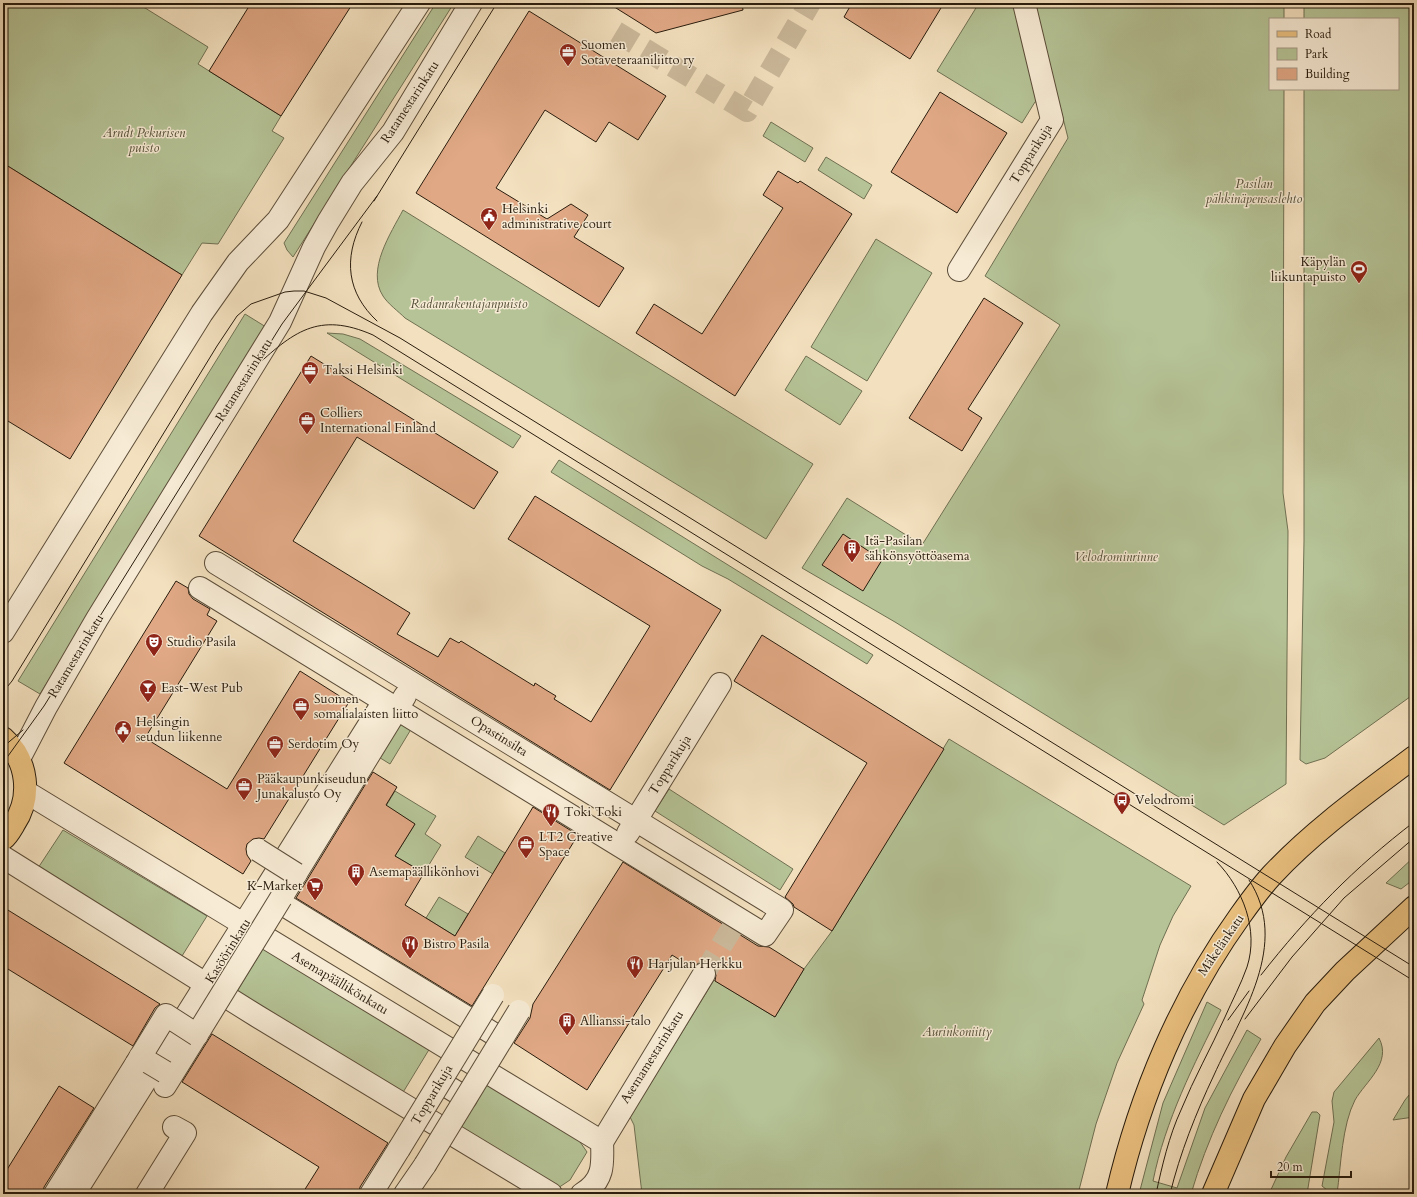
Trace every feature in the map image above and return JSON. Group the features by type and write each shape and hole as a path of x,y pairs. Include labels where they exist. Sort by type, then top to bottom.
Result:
{"main road":[{"path":"3,738 9,743 19,758 25,774 26,792 21,814 3,839"},
{"name":"Mäkelänkatu","path":"1117,1194 1126,1156 1147,1095 1194,986 1220,943 1272,875 1309,839 1414,757"},
{"path":"1213,1194 1254,1099 1285,1046 1315,1003 1345,971 1414,907"}],"street":[{"path":"3,632 202,313 238,262 278,220 419,3"},
{"name":"Ratamestarinkatu","path":"19,758 46,707 94,626 280,322 314,247 328,222 352,183 393,132 471,3"},
{"name":"Topparikuja","path":"959,270 1052,120 1024,3"},
{"name":"Opastinsilta","path":"200,588 247,598 357,649 782,910 765,935 736,922 627,850 390,710 341,675 315,669 247,598 220,572"},
{"path":"341,675 357,649"},
{"name":"Kasöörinkatu","path":"74,1194 244,925 390,710 413,683"},
{"name":"Topparikuja","path":"627,850 720,684"},
{"name":"Kasöörinkatu","path":"138,1060 168,1081 204,1029 296,874 390,710"},
{"name":"Asemapäällikönkatu","path":"26,792 602,1142"},
{"path":"594,830 610,804"},
{"path":"258,850 296,874"},
{"path":"3,856 207,984 551,1194"},
{"path":"279,902 502,1039"},
{"name":"Asemamestarinkatu","path":"602,1142 704,974"},
{"name":"Topparikuja","path":"371,1194 493,995"},
{"path":"405,1194 426,1164 519,1011"},
{"path":"55,1194 166,1015 204,1029"},
{"path":"440,1082 466,1098"},
{"path":"147,1194 185,1133 174,1127"},
{"path":"582,1194 591,1189 598,1178 603,1165 602,1142"},
{"path":"400,1147 426,1164"}],"green space":[{"name":"Arndt Pekurisen puisto","path":"3,3 137,3 208,47 198,64 281,116 272,131 284,138 218,244 202,243 182,275 3,163"},
{"path":"436,3 454,3 293,257 287,250 284,243"},
{"path":"979,3 1017,3 1043,100 1035,102 1022,123 937,71"},
{"name":"Velodrominrinne","path":"1034,3 1284,3 1284,18 1269,18 1269,90 1284,90 1283,493 1288,531 1286,784 1224,825 895,622 802,568 847,498 922,545 1060,325 985,276 1068,138"},
{"name":"Käpylän liikuntapuisto","path":"1304,3 1414,3 1414,694 1325,758 1306,764 1300,760 1304,541 1304,90 1399,90 1399,18 1304,18"},
{"path":"771,122 813,148 805,162 763,136"},
{"path":"826,157 872,185 864,199 818,170"},
{"name":"Radanrakentajanpuisto","path":"403,210 813,464 766,539 405,318 383,296 378,286 377,275 382,252"},
{"path":"876,239 932,273 867,381 811,347"},
{"path":"245,314 266,327 40,694 18,681"},
{"path":"327,333 343,334 360,339 521,436 513,448"},
{"path":"806,356 862,391 840,425 785,390"},
{"path":"559,460 873,655 867,664 728,579 702,566 551,472"},
{"path":"400,718 413,726 390,764 377,756"},
{"name":"Aurinkoniitty","path":"949,739 1191,886 1173,916 1160,945 1142,1000 1144,1004 1117,1063 1096,1124 1078,1194 642,1194 634,1125 630,1117 714,980 775,1017 804,969 832,931"},
{"path":"669,789 793,869 780,890 655,811"},
{"path":"395,791 436,816 425,834 441,845 424,873 395,856 415,824 386,806"},
{"path":"63,830 207,916 182,956 38,868"},
{"path":"478,836 505,853 493,874 465,857"},
{"path":"1414,857 1414,879 1401,889 1386,883"},
{"path":"439,897 468,914 455,936 426,918"},
{"path":"264,947 430,1048 402,1094 236,993"},
{"path":"1207,1002 1221,1010 1181,1093 1158,1159 1153,1181 1177,1188 1205,1108 1247,1030 1261,1039 1221,1114 1197,1174 1191,1194 1139,1194 1163,1103"},
{"path":"1379,1038 1382,1047 1380,1064 1355,1100 1351,1110 1345,1133 1337,1194 1332,1194 1322,1186 1334,1122 1332,1101 1334,1092"},
{"path":"488,1083 578,1139 587,1152 570,1180 558,1188 460,1128"},
{"path":"1414,1089 1414,1117 1393,1120 1405,1100"},
{"path":"1312,1112 1317,1112 1320,1115 1307,1194 1269,1194 1286,1157"}],"building":[{"path":"251,3 353,3 281,116 209,71"},
{"path":"608,3 742,3 743,10 656,33"},
{"path":"852,3 944,3 910,59 844,17"},
{"path":"529,11 666,96 638,140 609,122 596,142 545,110 496,188 547,219 571,204 588,215 574,237 624,268 599,307 416,193"},
{"path":"940,92 1007,133 957,213 891,172"},
{"path":"3,163 182,275 70,459 3,418"},
{"path":"778,171 798,183 800,181 852,214 735,396 636,333 654,304 702,334 783,208 763,195"},
{"path":"984,298 1023,323 968,409 982,418 962,451 909,418"},
{"path":"311,356 498,472 474,509 357,437 293,541 410,613 397,634 438,657 450,638 459,643 461,641 534,686 535,683 556,696 554,699 591,722 650,626 508,539 535,496 721,610 610,790 199,536"},
{"name":"Itä-Pasilan sähkönsyöttöasema","path":"843,534 882,560 863,591 822,565"},
{"path":"176,581 188,588 189,594 193,599 210,609 207,615 217,621 145,738 227,789 300,671 349,702 264,839 253,839 247,844 247,855 251,861 243,874 64,763"},
{"path":"762,635 944,749 832,931 794,907 793,904 785,897 867,763 734,681"},
{"name":"Asemapäällikönhovi","path":"373,772 397,787 386,805 415,824 395,856 424,873 405,905 455,936 533,807 578,835 472,1006 296,898"},
{"path":"623,862 758,946 769,947 804,969 775,1017 715,981 715,968 710,963 698,963 693,968 672,955 587,1090 514,1043 530,1018 533,1004"},
{"path":"3,907 160,1004 155,1008 133,1046 3,966"},
{"path":"212,1034 388,1143 360,1187 359,1194 302,1194 319,1167 182,1082"},
{"path":"59,1086 94,1108 44,1187 43,1194 3,1194 3,1176"}],"tunnel":[{"path":"616,32 747,111 810,3"},
{"path":"704,974 734,925"}],"tram line":[{"path":"374,201 497,3"},
{"path":"3,763 44,706 282,324 377,196"},
{"path":"362,222 352,249 350,262 351,275 359,299 377,321"},
{"path":"3,692 12,681 217,346 237,316 251,304 285,292 304,291 326,298 400,338 1414,967"},
{"path":"253,369 267,356 294,336 307,329 321,325 337,325 354,328 373,335 1414,981"},
{"path":"3,747 23,730"},
{"path":"1261,975 1314,912 1371,857 1414,822"},
{"path":"1245,1019 1292,957 1344,898 1414,838"},
{"path":"1156,1194 1166,1151 1173,1130 1191,1086 1220,1029 1239,986 1247,967 1250,953 1250,925 1241,897 1226,873 1217,862"},
{"path":"1170,1194 1179,1163 1195,1119 1248,1004 1264,954 1265,929 1261,904 1249,880"},
{"path":"1228,1020 1249,991"}],"place":[{"name":"Suomen Sotaveteraaniliitto ry","path":"568,67"},
{"name":"Helsinki administrative court","path":"489,231"},
{"name":"Käpylän liikuntapuisto","path":"1359,284"},
{"name":"Taksi Helsinki","path":"310,385"},
{"name":"Colliers International Finland","path":"307,435"},
{"name":"Itä-Pasilan sähkönsyöttöasema","path":"852,563"},
{"name":"Studio Pasila","path":"154,657"},
{"name":"East-West Pub","path":"148,703"},
{"name":"Suomen somalialaisten liitto","path":"301,721"},
{"name":"Helsingin seudun liikenne","path":"123,744"},
{"name":"Serdotim Oy","path":"275,759"},
{"name":"Pääkaupunkiseudun Junakalusto Oy","path":"244,801"},
{"name":"Velodromi","path":"1122,815"},
{"name":"Toki Toki","path":"551,827"},
{"name":"LT2 Creative Space","path":"526,859"},
{"name":"Asemapäällikönhovi","path":"356,887"},
{"name":"K-Market","path":"315,901"},
{"name":"Bistro Pasila","path":"410,959"},
{"name":"Harjulan Herkku","path":"635,979"},
{"name":"Allianssi-talo","path":"567,1036"}],"park label":[{"name":"Pasilan pähkinäpensaslehto","path":"1254,192"}]}
